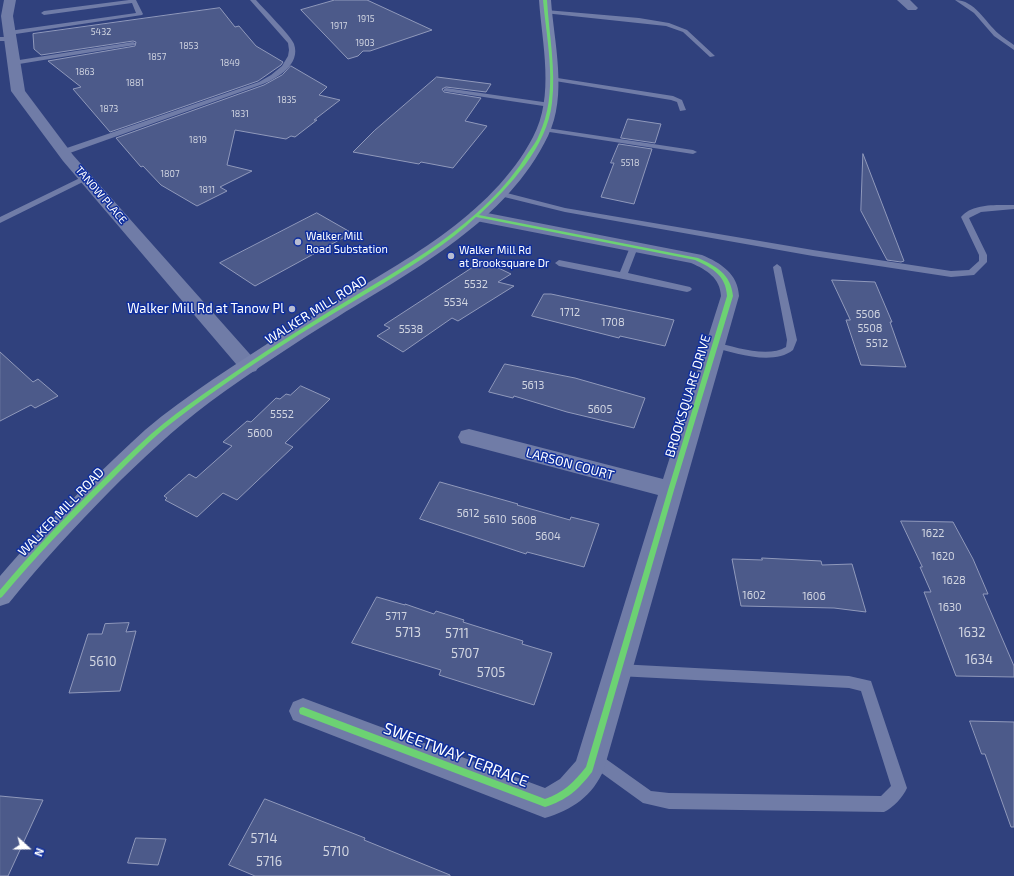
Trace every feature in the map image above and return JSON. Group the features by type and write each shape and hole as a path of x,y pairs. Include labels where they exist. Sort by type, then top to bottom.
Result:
{"street":[{"name":"TANOW PLACE","path":"10,0 5,31 14,63 18,91 64,152 249,366"},
{"path":"903,0 912,8"},
{"name":"WALKER MILL ROAD","path":"0,595 38,550 136,452 170,422 300,332 408,265 477,216 499,194 534,148 544,129 550,105 551,79 546,6"},
{"name":"BROOKSQUARE DRIVE","path":"477,216 696,259 712,266 727,280 730,287 730,296 671,490 591,764"},
{"name":"LARSON COURT","path":"469,437 671,490"},
{"name":"SWEETWAY TERRACE","path":"303,711 545,803 557,800 571,791 591,764"}],"lane":[{"path":"5,31 140,14 133,0 44,13"},
{"path":"64,152 261,83 278,73 289,64 294,49 291,43 254,0"},
{"path":"958,0 976,12 996,35 1014,48"},
{"path":"546,6 667,24 685,31 712,56"},
{"path":"14,63 133,44"},
{"path":"551,79 673,98 680,101 682,110"},
{"path":"446,90 550,105"},
{"path":"544,129 693,152"},
{"path":"0,220 87,178"},
{"path":"499,194 565,210 813,254 951,274 971,273 983,262 983,255 965,217 968,213 976,210 1014,207"},
{"path":"623,275 634,247"},
{"path":"559,263 687,289"},
{"path":"715,345 742,352 770,355 782,353 790,348 792,340 777,267"},
{"path":"591,764 648,798 669,801 884,804 899,788 866,686 849,682 618,670"}],"building":[{"path":"335,0 367,0 432,30 370,51 363,51 358,56 348,59 301,10"},
{"path":"220,8 235,27 239,26 256,46 283,62 281,65 258,81 110,132 73,89 81,87 48,61 135,46 136,42 133,41 41,55 34,49 33,34"},
{"path":"291,66 327,87 319,95 340,100 295,137 291,136 286,139 235,130 227,165 252,171 220,187 227,191 197,206 161,185 143,166 141,167 116,138 264,85 282,75"},
{"path":"437,77 491,84 486,92 446,87 442,89 444,92 481,98 465,121 487,126 453,168 421,162 419,164 353,152 374,131"},
{"path":"628,119 661,124 655,143 621,138"},
{"path":"619,144 652,149 634,204 601,197 614,163 611,163"},
{"path":"863,154 904,261 887,260 861,211"},
{"name":"Walker Mill Road Substation","path":"317,213 352,233 255,286 220,263"},
{"path":"486,262 511,274 498,282 514,286 458,321 452,318 403,352 377,336 390,328 384,325 473,267 476,268"},
{"path":"832,280 875,282 892,322 890,322 906,367 861,365 846,320 850,320"},
{"path":"544,294 551,294 674,320 665,346 620,336 619,338 532,316"},
{"path":"0,352 33,382 38,379 58,396 35,408 31,405 0,421"},
{"path":"505,364 575,378 645,398 634,428 567,412 514,396 513,398 489,392"},
{"path":"301,386 330,399 285,443 293,447 237,500 223,493 197,517 165,500 167,498 164,496 189,474 196,478 232,446 223,442 247,421 251,422 276,398 280,399 286,394 290,395"},
{"path":"440,482 570,520 571,517 599,524 584,567 527,552 526,554 420,519"},
{"path":"901,521 953,522 973,559 988,594 983,594 1014,666 1014,677 956,676 924,592 931,592 920,567 922,567"},
{"path":"762,558 821,561 822,565 852,564 866,612 834,608 741,606 732,559 762,560"},
{"path":"377,597 405,604 434,614 436,611 464,620 463,622 523,641 522,644 552,653 534,705 439,675 441,670 352,643"},
{"path":"129,623 126,632 136,631 120,691 69,693 88,634 102,634 105,624"},
{"path":"970,721 1014,722 1014,827 1011,827 985,754 982,754"},
{"path":"0,796 43,800 8,876 0,876"},
{"path":"265,799 365,838 364,840 450,876 255,876 229,865"},
{"path":"136,838 166,839 158,865 128,863"}],"cycle path":[{"path":"0,595 64,523 137,450 162,428 268,352 401,270 435,247 467,223 496,197 521,168 541,136 547,120 552,86 545,0"},
{"path":"303,711 545,803 553,801 565,794 580,781 589,769 730,296 730,289 728,283 720,273 709,265 696,259 477,216"}],"place":[{"name":"Walker Mill Road Substation","path":"298,242"},
{"name":"Walker Mill Rd at Brooksquare Dr","path":"451,256"},
{"name":"Walker Mill Rd at Tanow Pl","path":"292,309"}]}
